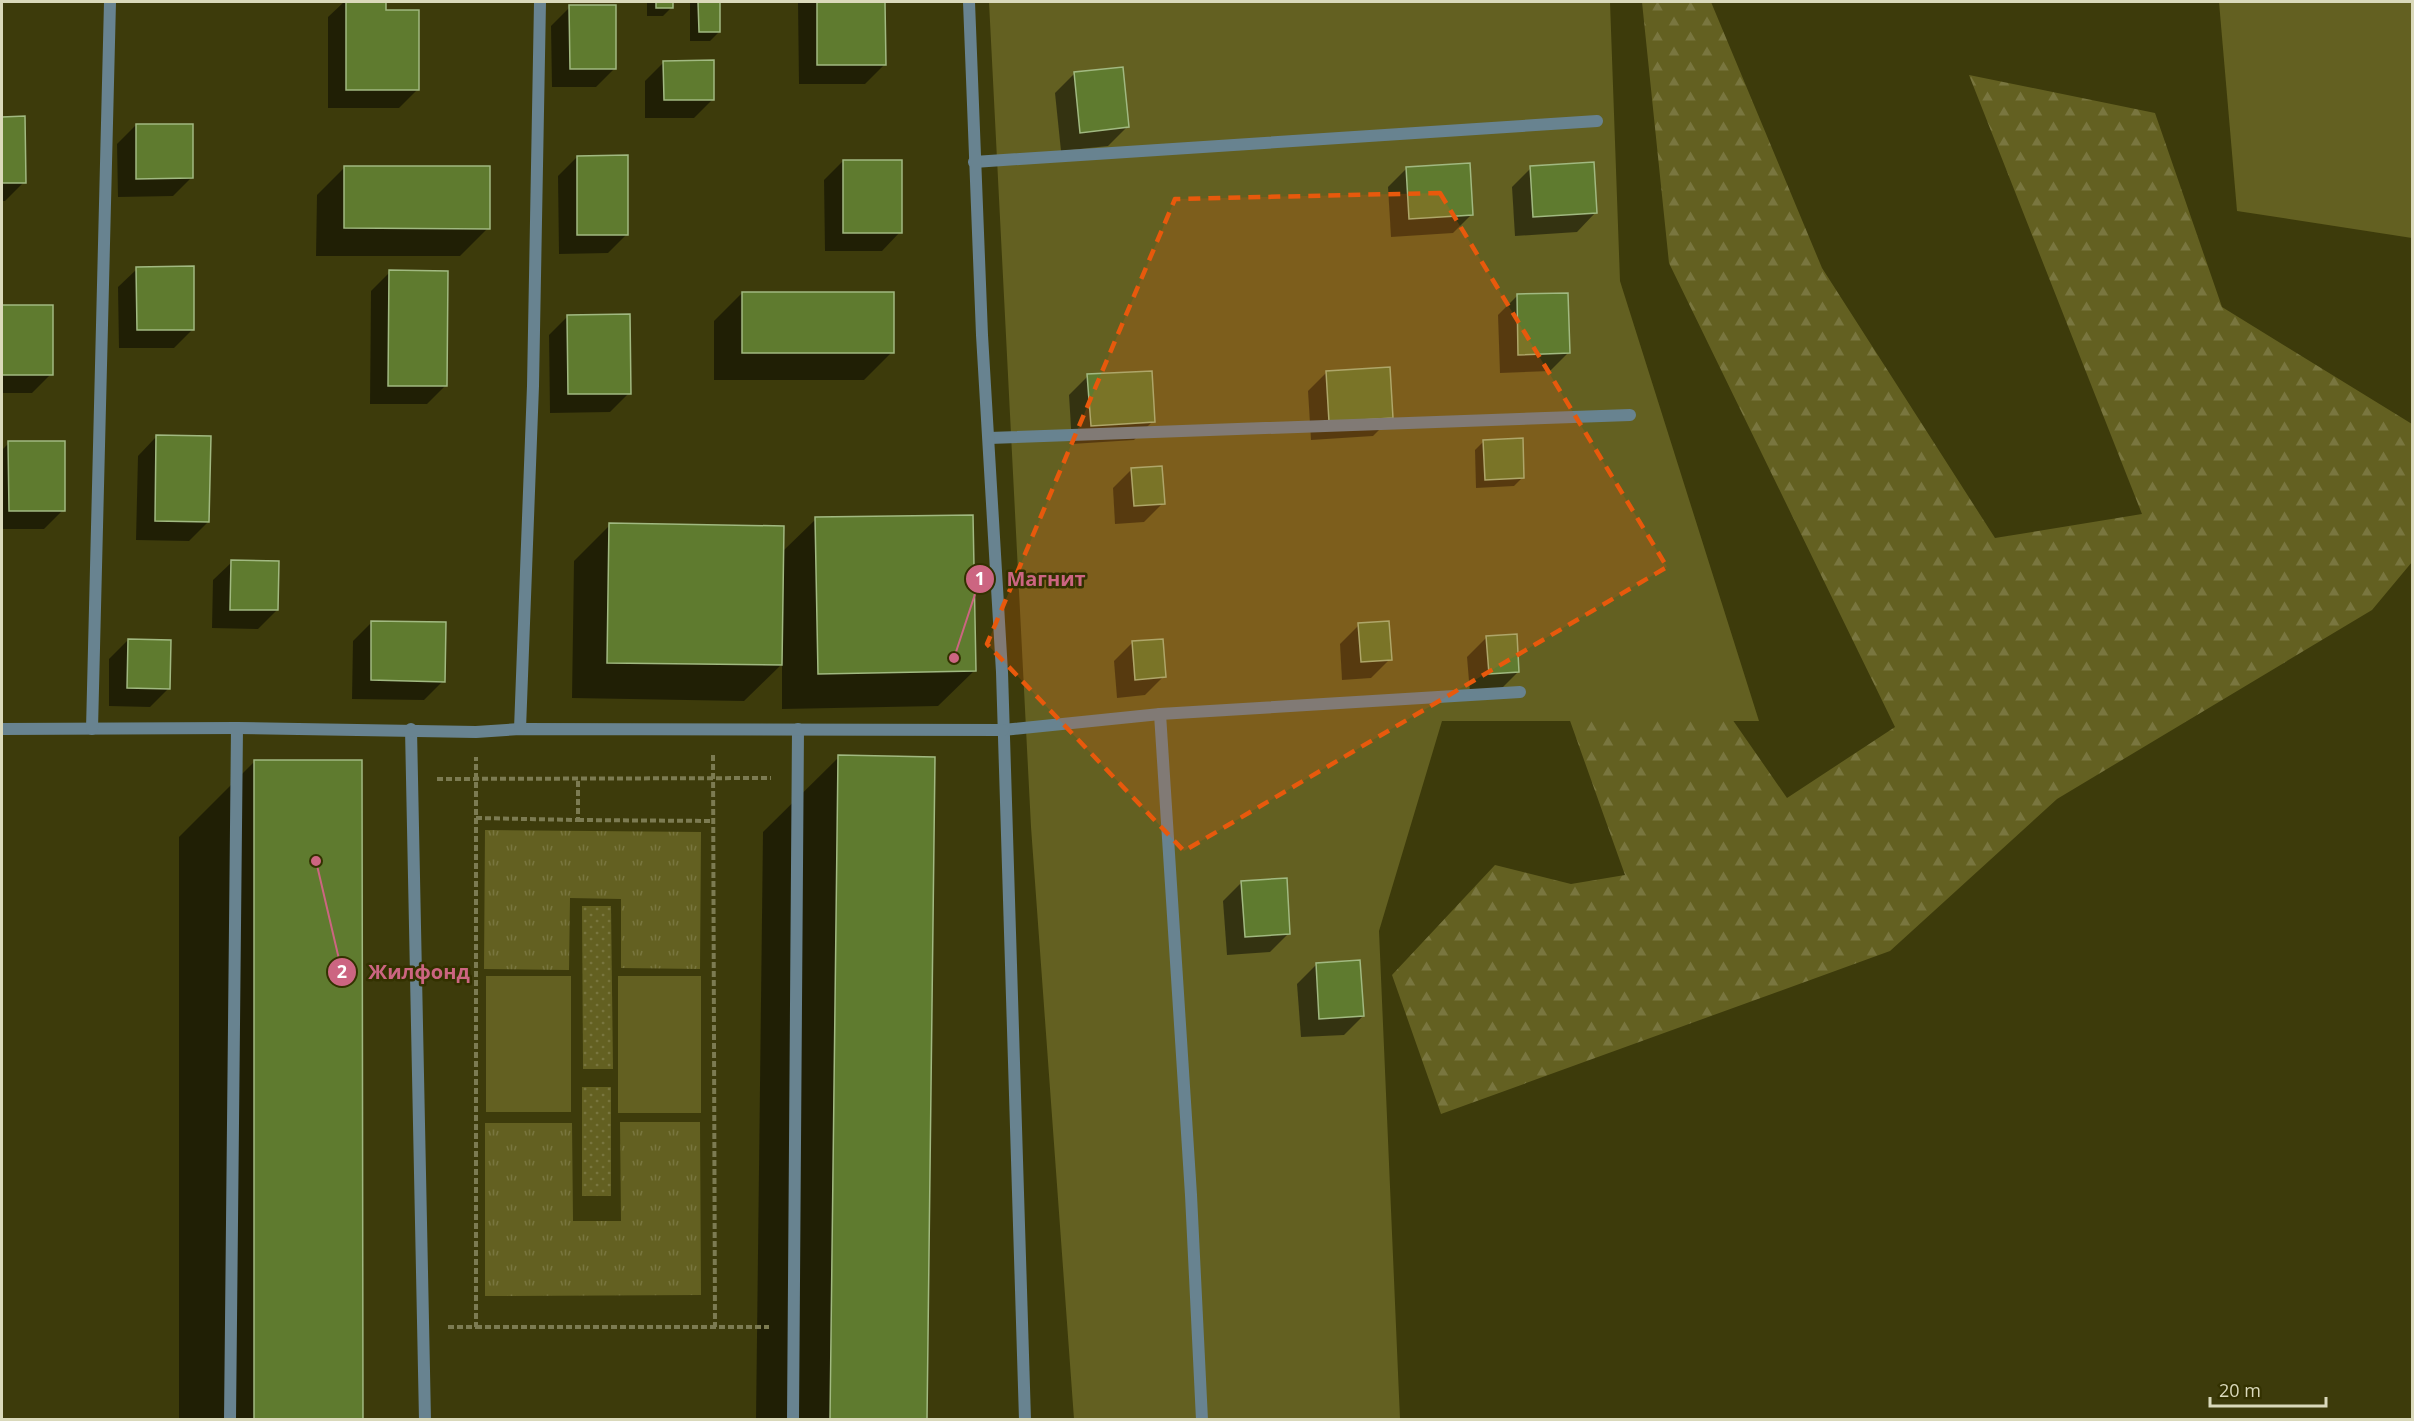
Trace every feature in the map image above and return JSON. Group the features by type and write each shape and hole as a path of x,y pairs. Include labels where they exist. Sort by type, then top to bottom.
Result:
{"street":[{"path":"92,729 110,2"},
{"path":"520,729 533,386 540,2"},
{"path":"969,2 974,162 1002,672 1025,1419"},
{"path":"974,162 1597,121"},
{"path":"989,438 1630,414"},
{"path":"2,729 411,729 476,732 520,729 1003,730 1160,714 1520,692"},
{"path":"1160,714 1191,1195 1202,1419"},
{"path":"230,1419 237,728"},
{"path":"411,729 425,1419"},
{"path":"793,1419 798,729"}],"path":[{"path":"713,729 715,1328"},
{"path":"476,732 476,1327"},
{"path":"412,778 797,778"},
{"path":"578,778 578,820"},
{"path":"476,818 713,821"},
{"path":"424,1327 792,1328"}],"highlighted area":[{"path":"1440,193 1667,567 1184,851 987,644 1175,199"}],"green space":[{"path":"989,2 1610,2 1620,281 1759,721 1442,721 1379,931 1400,1419 1074,1419 1031,827"},
{"path":"1642,2 1711,2 1822,268 1995,538 2142,514 1969,75 2155,113 2222,307 2412,424 2412,562 2372,610 2057,799 1890,951 1441,1114 1392,975 1495,865 1571,884 1625,875 1553,673 1675,637 1787,798 1895,727 1669,263"},
{"path":"2219,2 2412,2 2412,238 2237,211"},
{"path":"485,830 701,832 700,969 621,968 621,899 570,898 569,970 484,969"},
{"path":"582,906 611,906 613,1069 583,1069"},
{"path":"486,976 571,976 571,1112 486,1112"},
{"path":"618,976 701,976 701,1113 618,1113"},
{"path":"582,1087 611,1087 611,1196 582,1196"},
{"path":"620,1122 700,1122 701,1295 485,1296 485,1123 572,1123 573,1221 621,1221"}],"building":[{"path":"346,2 386,2 386,10 419,10 419,90 346,90"},
{"path":"656,2 673,2 673,8 656,8"},
{"path":"698,2 720,2 720,32 699,32"},
{"path":"817,2 885,2 886,65 817,65"},
{"path":"569,5 616,5 616,69 570,69"},
{"path":"714,60 714,100 664,100 663,61"},
{"path":"1123,67 1129,127 1080,133 1074,72"},
{"path":"25,116 26,183 2,183 2,117"},
{"path":"136,124 193,124 193,178 136,179"},
{"path":"628,155 628,235 577,235 577,156"},
{"path":"843,160 902,160 902,233 843,233"},
{"path":"1594,162 1597,213 1533,217 1530,166"},
{"path":"1470,163 1473,215 1409,219 1406,167"},
{"path":"344,166 490,166 490,229 344,228"},
{"path":"194,266 194,330 137,330 136,267"},
{"path":"389,270 448,271 447,386 388,386"},
{"path":"742,292 894,292 894,353 742,353"},
{"path":"1568,293 1570,353 1518,355 1517,294"},
{"path":"2,305 53,305 53,375 2,375"},
{"path":"630,314 631,394 568,394 567,315"},
{"path":"1390,367 1393,418 1329,422 1326,371"},
{"path":"1152,371 1155,422 1091,426 1087,374"},
{"path":"156,435 211,436 209,522 155,521"},
{"path":"1523,438 1524,478 1485,480 1483,440"},
{"path":"8,441 65,441 65,511 9,511"},
{"path":"1162,466 1165,504 1134,506 1131,468"},
{"path":"973,515 976,671 818,674 815,517"},
{"path":"609,523 784,526 782,665 607,663"},
{"path":"231,560 279,561 278,610 230,610"},
{"path":"371,621 446,622 445,682 371,680"},
{"path":"1389,621 1392,660 1361,662 1358,623"},
{"path":"1517,634 1519,672 1489,674 1486,636"},
{"path":"128,639 171,640 170,689 127,688"},
{"path":"1163,639 1166,677 1135,680 1132,641"},
{"path":"838,755 935,757 927,1420 830,1420"},
{"path":"254,760 362,760 363,1420 254,1420"},
{"path":"1287,878 1290,934 1245,937 1241,881"},
{"path":"1360,960 1364,1016 1319,1019 1316,963"}],"place":[{"name":"Магнит","path":"954,658"},
{"name":"Жилфонд","path":"316,861"}]}
